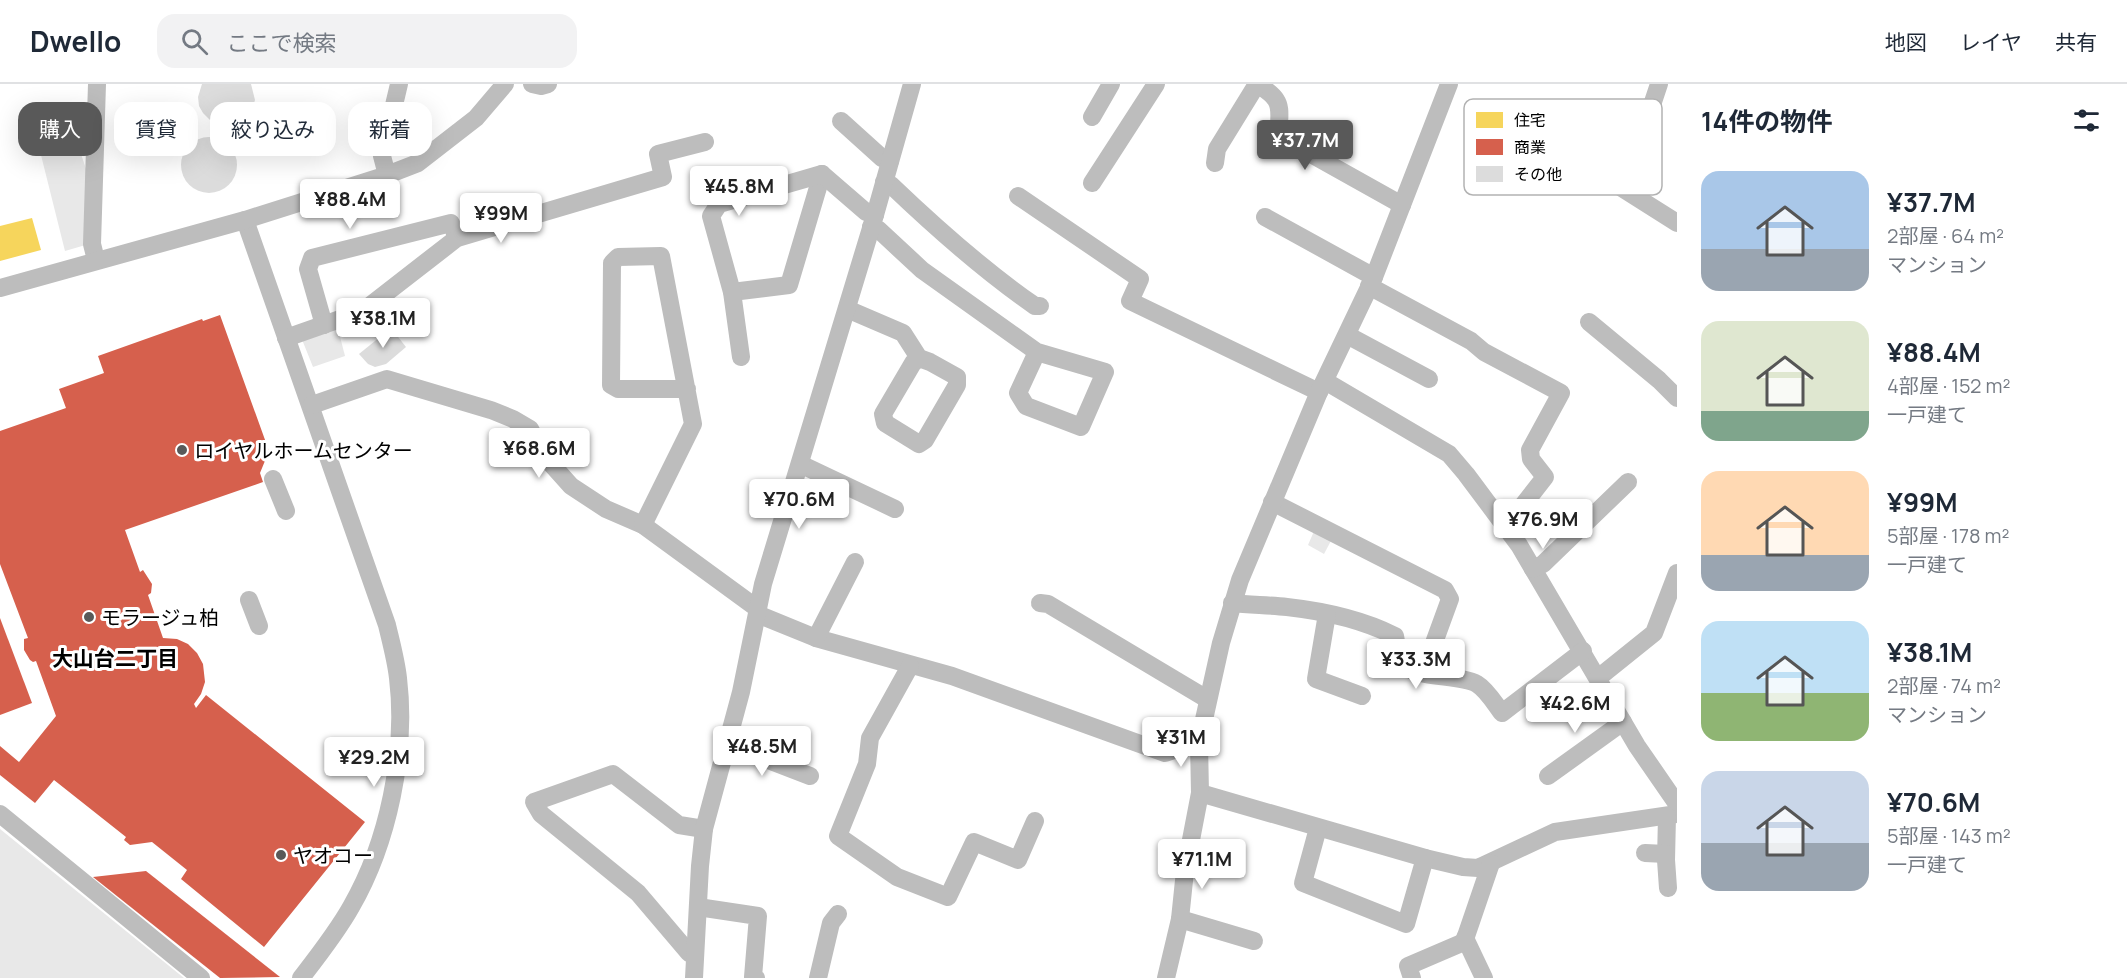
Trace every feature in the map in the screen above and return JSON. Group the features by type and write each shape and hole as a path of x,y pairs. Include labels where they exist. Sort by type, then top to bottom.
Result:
{"street":[{"path":"96,260 92,244 97,84"},
{"path":"387,175 382,156 399,84"},
{"path":"0,288 245,220 418,163 476,118 505,84"},
{"path":"532,84 542,86 548,84"},
{"path":"694,978 704,829 741,692 763,584 847,309 912,84"},
{"path":"1092,117 1112,84"},
{"path":"1092,183 1156,84"},
{"path":"1215,163 1217,149 1257,84 1275,99 1279,113 1279,130 1284,139 1402,205"},
{"path":"1166,978 1180,919 1185,871 1200,793 1199,742 1207,699 1232,603 1322,386 1371,282 1449,84"},
{"path":"1654,99 1659,84"},
{"path":"841,121 882,158 890,161"},
{"path":"286,338 363,311 457,238 663,177 658,154 705,142"},
{"path":"822,174 866,212 879,230 922,270 1036,352 1105,372 1081,427 1026,406 1018,393 1036,352"},
{"path":"741,357 732,292 711,216 719,204 822,174"},
{"path":"732,292 789,285 822,174"},
{"path":"884,182 891,185 949,240 1000,281 1035,306 1040,306"},
{"path":"1633,195 1677,223"},
{"path":"1018,196 1140,279 1130,301 1322,386 1449,454 1519,545 1674,811 1666,854 1668,888"},
{"path":"1265,217 1472,341 1484,352 1561,393 1530,450 1531,459 1545,477 1506,527"},
{"path":"245,220 312,405 387,625 398,679 399,724 396,767 387,818 372,865 351,909 301,978"},
{"path":"324,325 308,269 312,258 451,222 457,238"},
{"path":"643,525 693,424 687,389 661,256 618,257 612,263 611,385 618,388 687,389"},
{"path":"847,309 903,333 919,358 957,377 957,385 925,440 919,444 885,423 883,414 913,363 919,358"},
{"path":"1589,322 1659,380 1677,398"},
{"path":"1347,335 1429,379"},
{"path":"312,405 387,379 491,410 530,429 545,457 571,486 606,509 643,525 758,612 816,638 952,676 1199,765"},
{"path":"800,464 895,510"},
{"path":"273,479 286,511"},
{"path":"1533,569 1542,564 1628,482"},
{"path":"1272,502 1445,590 1450,599 1423,673"},
{"path":"816,638 855,562"},
{"path":"1598,678 1654,633 1675,582"},
{"path":"249,600 260,626"},
{"path":"1040,603 1048,604 1207,699"},
{"path":"1232,603 1286,607 1327,614 1383,631 1395,636 1400,662 1405,668 1423,673 1458,677 1478,685 1502,713 1582,651"},
{"path":"1327,614 1316,679 1362,696"},
{"path":"910,666 870,738 867,764 838,836 897,877 948,897 974,842 1018,860 1035,821"},
{"path":"1548,776 1623,722"},
{"path":"1165,753 1199,742"},
{"path":"726,744 810,776"},
{"path":"695,954 689,953 638,893 541,814 534,802 613,774 679,825 704,829"},
{"path":"1200,793 1425,858 1478,868 1555,832 1674,811"},
{"path":"0,814 201,978"},
{"path":"1318,828 1303,883 1406,924 1425,858"},
{"path":"1645,853 1666,854"},
{"path":"1412,978 1408,966 1464,942 1491,863"},
{"path":"698,907 758,916 753,977 756,978"},
{"path":"818,978 831,923 838,915"},
{"path":"1180,919 1254,941"},
{"path":"1465,938 1484,978"}],"shaded area":[{"path":"41,156 82,156 89,178 89,244 65,251"},
{"path":"337,325 345,356 313,367 301,337"},
{"path":"1315,529 1333,537 1324,554 1308,545"},
{"path":"0,829 184,978 0,978"}],"building: 住宅":[{"path":"32,218 41,250 0,261 0,226"}],"building: 商業":[{"name":"モラージュ柏","path":"220,315 269,451 260,473 263,482 125,530 140,572 143,570 152,584 151,593 148,595 163,638 177,639 188,644 203,664 205,682 194,704 196,708 206,695 365,822 264,947 181,879 187,870 152,842 130,845 124,840 126,837 54,780 35,803 0,775 0,746 19,762 56,716 36,661 30,660 24,650 24,639 28,638 0,564 0,431 66,408 59,389 104,373 98,356 202,319 203,321"},
{"path":"0,618 32,703 0,715"},
{"path":"146,871 280,977 220,978 93,877"}],"building: その他":[{"path":"202,84 251,84 255,100 254,102 210,102 210,120 199,106 198,97"},
{"path":"210,137 210,156 235,156 235,176 229,185 220,191 209,193 198,191 189,185 183,176 181,165 183,156 198,156 198,139"},
{"path":"391,328 406,347 386,364 375,367 368,364 359,354"}],"place":[{"name":"ロイヤルホームセンター","path":"182,450"},
{"name":"モラージュ柏","path":"89,617"},
{"name":"ヤオコー","path":"281,855"}],"district":[{"name":"大山台二丁目","path":"115,658"}]}
